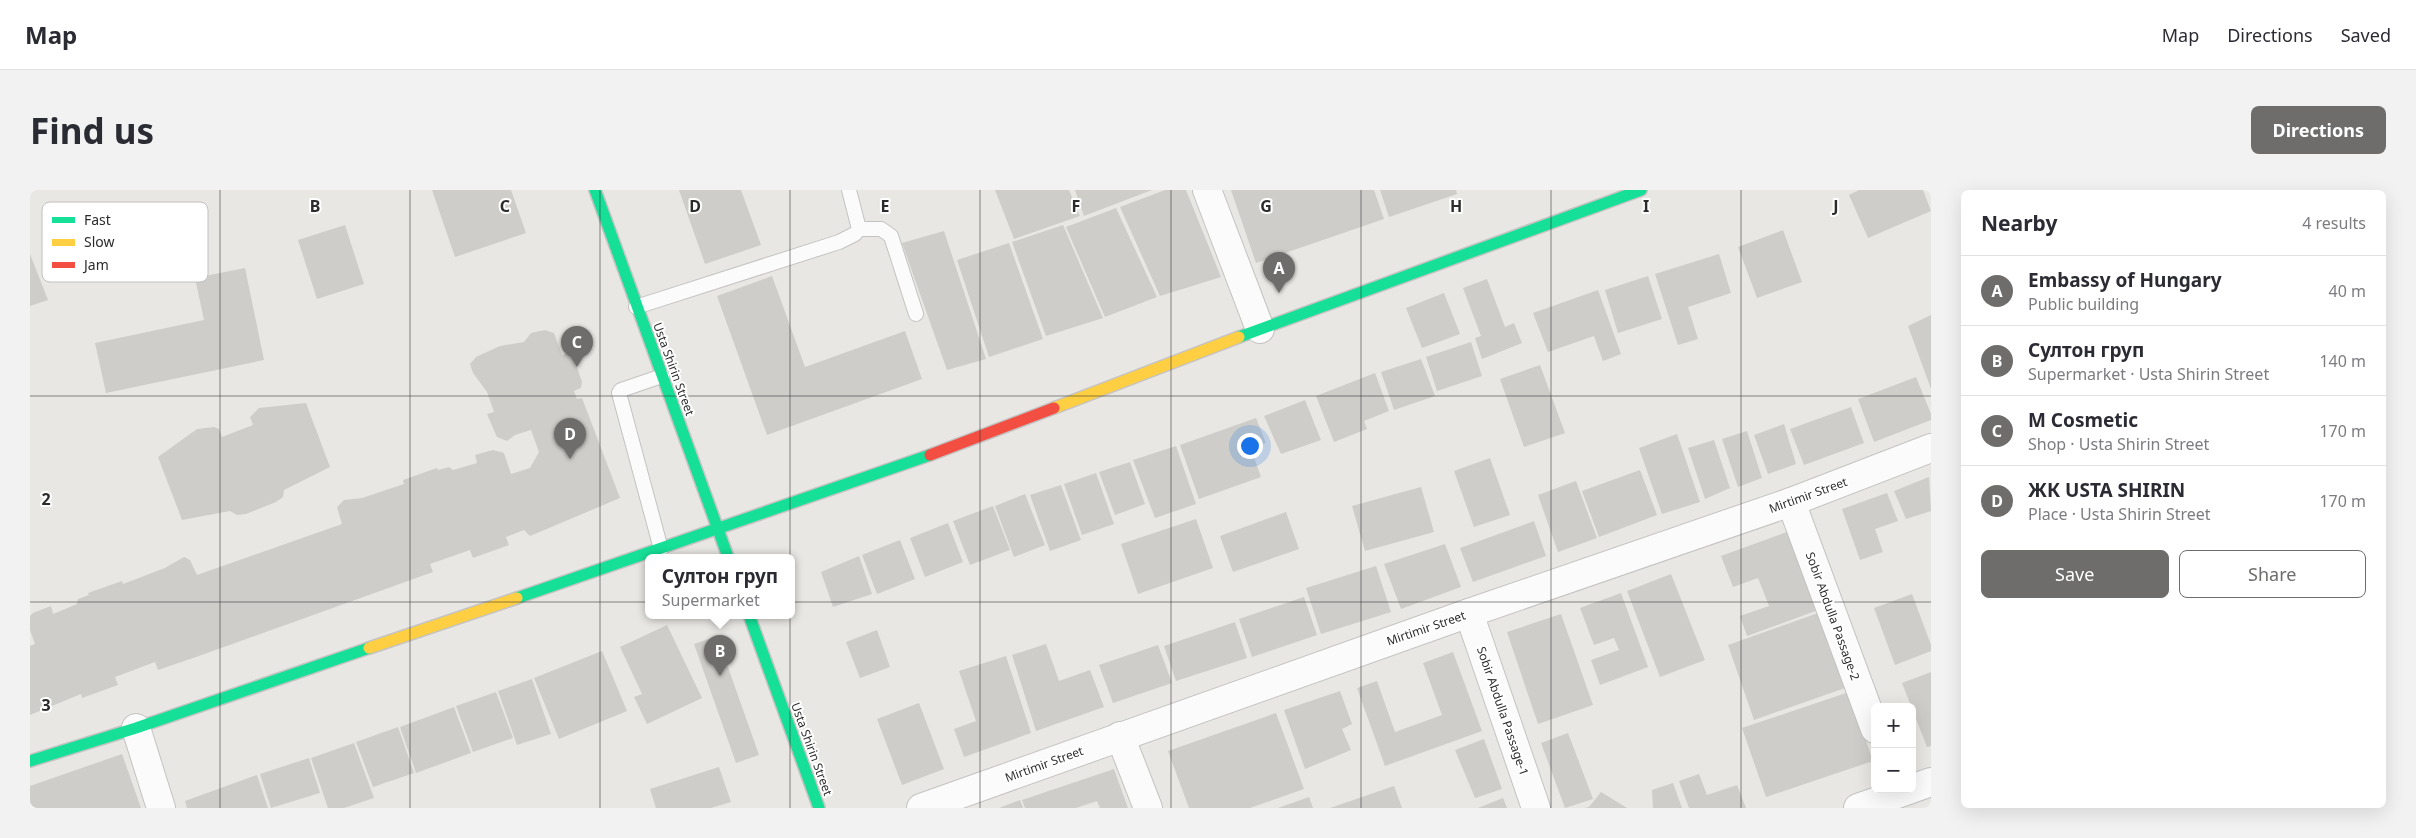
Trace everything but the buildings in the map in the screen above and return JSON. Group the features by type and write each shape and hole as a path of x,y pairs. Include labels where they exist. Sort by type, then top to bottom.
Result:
{"street":[{"name":"Usta Shirin Street","path":"596,190 636,307 727,554"},
{"path":"1207,190 1260,329"},
{"path":"645,554 896,468 1260,329 1641,190"},
{"name":"Mirtimir Street","path":"921,808 1469,613 1791,502 1931,448"},
{"name":"Sobir Abdulla Passage-2","path":"1791,502 1871,718"},
{"path":"30,761 136,728 645,554"},
{"name":"Sobir Abdulla Passage-1","path":"1469,613 1536,808"},
{"name":"Usta Shirin Street","path":"750,619 819,808"},
{"path":"136,728 161,808"},
{"path":"1120,736 1148,808"},
{"path":"1858,808 1900,797 1931,782"}],"lane":[{"path":"849,190 859,229"},
{"path":"636,307 839,242 855,234 859,229"},
{"path":"859,229 881,229 891,236 916,314"},
{"path":"660,549 619,393 621,390 662,376"}],"traffic: fast":[{"path":"595,190 727,554"},
{"path":"1239,337 1641,190"},
{"path":"517,598 930,455"},
{"path":"750,619 819,808"},
{"path":"30,761 136,728 369,648"}],"traffic: slow":[{"path":"1054,408 1239,337"},
{"path":"369,648 517,598"}],"traffic: jam":[{"path":"930,455 1054,408"}],"place":[{"name":"Embassy of Hungary","path":"1279,293"},
{"name":"M Cosmetic","path":"577,367"},
{"name":"ЖК USTA SHIRIN","path":"570,459"},
{"name":"Султон груп","path":"720,676"}]}
